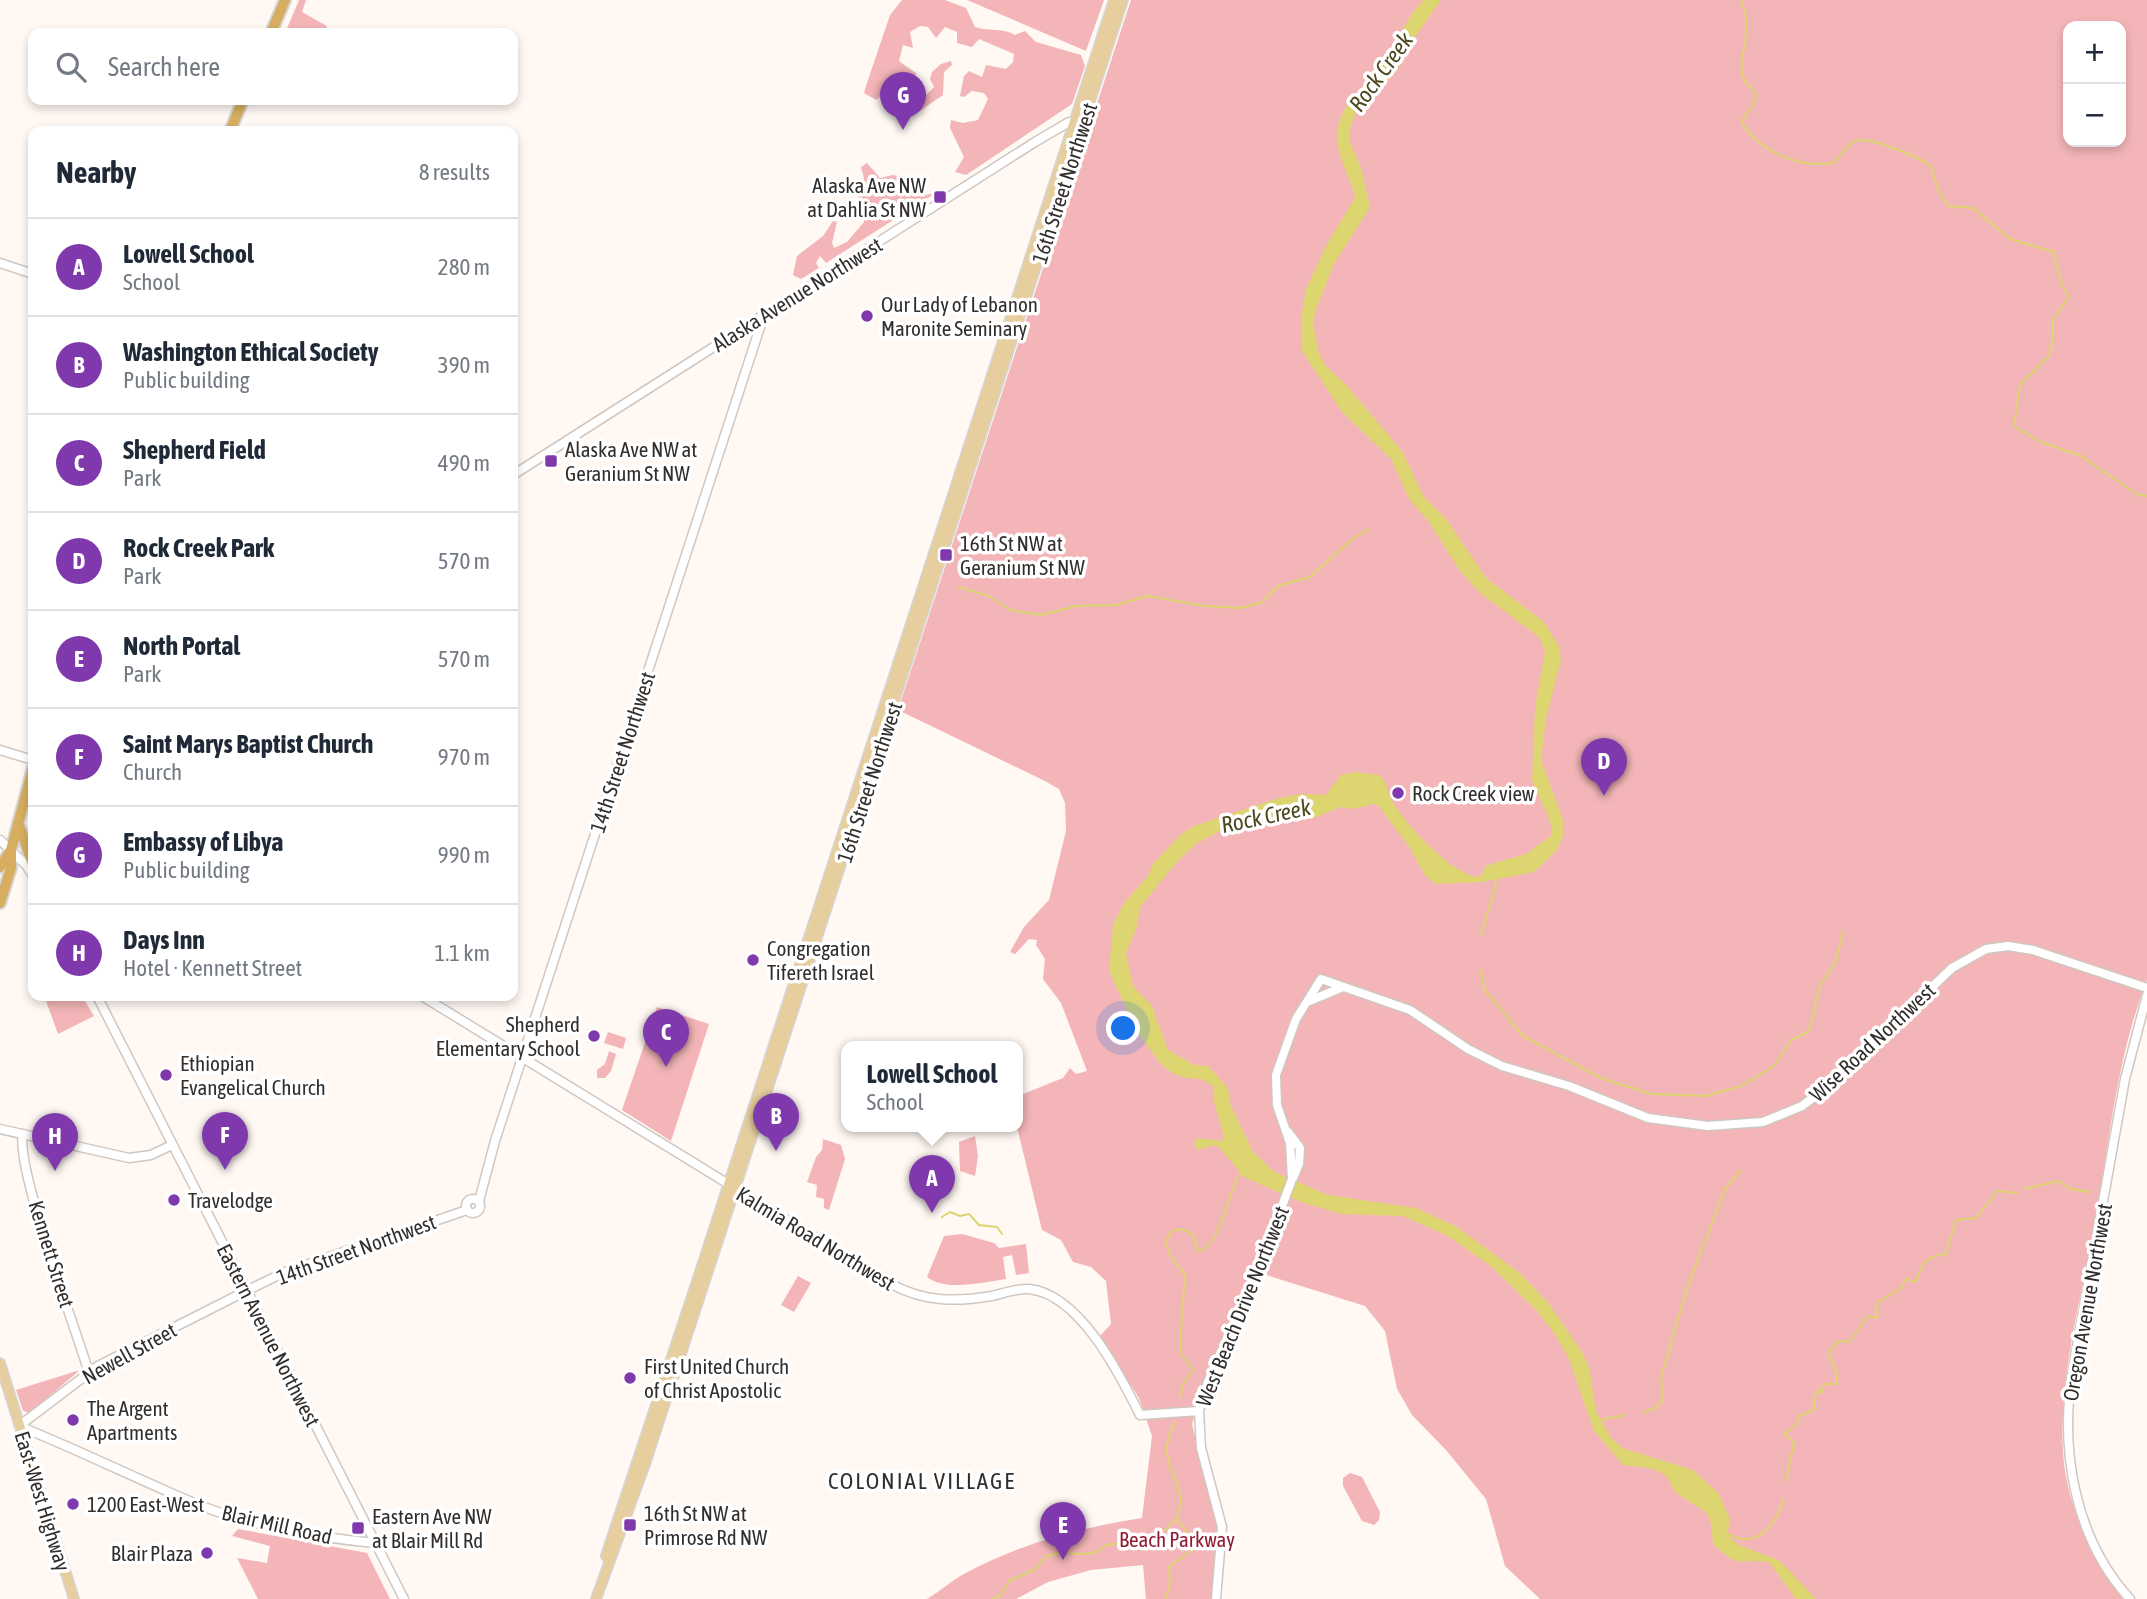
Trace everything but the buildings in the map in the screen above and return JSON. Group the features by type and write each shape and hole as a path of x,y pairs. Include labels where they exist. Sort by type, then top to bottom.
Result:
{"highway":[{"path":"273,28 285,0"},
{"path":"232,126 241,105"},
{"path":"0,867 10,850 28,785"},
{"path":"18,823 28,850"},
{"path":"0,903 11,869 10,850"}],"main road":[{"name":"16th Street Northwest","path":"1079,122 1114,0"},
{"name":"16th Street Northwest","path":"596,1599 633,1501 732,1187 1079,122 1123,0"},
{"name":"East-West Highway","path":"0,1363 74,1599"}],"street":[{"name":"Alaska Avenue Northwest","path":"518,472 1035,142 1079,122"},
{"path":"0,263 28,272"},
{"name":"14th Street Northwest","path":"246,1291 285,1272 467,1210 471,1213 478,1212 476,1200 764,315"},
{"path":"0,750 28,758"},
{"path":"22,806 28,797"},
{"path":"0,840 28,870"},
{"name":"Wise Road Northwest","path":"1304,1004 1321,979 1410,1010 1468,1049 1502,1066 1569,1086 1648,1118 1716,1126 1768,1121 1802,1107 1831,1084 1952,968 1986,949 2008,946 2033,950 2147,988"},
{"path":"1288,1132 1277,1105 1276,1075 1290,1033 1304,1004 1323,993 1344,987"},
{"name":"Oregon Avenue Northwest","path":"2130,1599 2096,1548 2080,1511 2070,1461 2068,1415 2071,1382 2125,1079 2147,995"},
{"name":"Eastern Avenue Northwest","path":"100,1001 404,1599"},
{"name":"Kalmia Road Northwest","path":"430,1001 908,1292 944,1300 1028,1289 1048,1296 1077,1319 1097,1340 1140,1415 1199,1412"},
{"path":"0,1129 129,1158 151,1155 172,1145"},
{"name":"West Beach Drive Northwest","path":"1288,1132 1292,1179"},
{"name":"West Beach Drive Northwest","path":"1216,1599 1222,1527 1201,1448 1199,1412 1208,1382 1299,1164 1300,1148 1288,1132"},
{"name":"Kennett Street","path":"23,1134 20,1146 34,1197 89,1373"},
{"path":"467,1210 467,1202 476,1200"},
{"name":"Newell Street","path":"19,1426 89,1373 246,1291"},
{"name":"Blair Mill Road","path":"19,1426 163,1490 169,1497 181,1497 268,1524 375,1543"}],"green space":[{"path":"299,0 306,0 302,12 327,26 326,28 287,28"},
{"path":"902,0 945,0 966,8 975,27 1015,35 1025,31 1036,42 1081,55 1085,66 1072,104 966,175 955,172 964,157 950,128 951,120 963,123 978,120 988,99 984,93 972,91 964,97 960,96 964,76 969,71 982,77 986,65 1006,69 1013,62 1014,54 979,39 972,47 957,43 957,32 945,27 936,38 928,27 920,26 910,32 913,48 903,45 899,61 917,74 912,76 913,87 926,95 934,87 930,79 932,72 941,64 951,61 952,65 944,72 943,95 920,111 903,108 901,100 898,102 882,95 876,100 864,93 890,15"},
{"path":"967,0 1104,0 1086,51"},
{"name":"Beach Parkway","path":"1131,0 2147,0 2147,980 2136,1010 2115,1103 2066,1375 2062,1435 2067,1482 2078,1518 2102,1569 2123,1599 1540,1599 1505,1566 1486,1499 1446,1450 1412,1415 1397,1389 1385,1331 1365,1306 1263,1274 1249,1278 1208,1372 1192,1424 1217,1528 1211,1599 1146,1599 1143,1565 1091,1570 1048,1582 1016,1599 927,1599 962,1575 1005,1554 1072,1532 1142,1518 1152,1436 1139,1398 1100,1336 1111,1324 1106,1281 1091,1267 1073,1262 1061,1240 1042,1230 1018,1132 1023,1132 1023,1094 1063,1078 1070,1068 1076,1074 1087,1071 1061,1003 1043,979 1045,959 1036,945 1037,940 1029,939 1015,954 1010,952 1024,927 1049,900 1066,831 1065,803 1059,789 898,710"},
{"path":"867,163 880,178 893,175 913,179 916,188 920,188 920,195 934,194 826,263 820,256 816,263 819,268 801,279 793,275 797,256 823,236 833,221 837,222 832,243 834,248 847,242 864,222 864,216 855,207 864,178 861,167"},
{"path":"46,1001 85,1001 94,1016 58,1034"},
{"path":"657,1007 709,1024 671,1141 622,1110"},
{"path":"608,1032 626,1038 623,1049 604,1043"},
{"path":"609,1051 616,1054 611,1071 605,1078 597,1078 597,1070 605,1064"},
{"path":"975,1136 978,1156 975,1176 960,1171 959,1142"},
{"path":"823,1139 841,1145 845,1159 829,1210 824,1208 824,1199 816,1197 817,1185 807,1182 816,1157 822,1150"},
{"path":"962,1234 994,1243 999,1248 1026,1244 1029,1273 1016,1275 1012,1255 1003,1257 1006,1279 955,1285 935,1282 927,1277 944,1236"},
{"path":"798,1276 811,1283 794,1312 781,1305"},
{"path":"80,1370 30,1413 23,1411 16,1390"},
{"path":"1350,1473 1362,1477 1380,1512 1379,1520 1374,1525 1362,1521 1343,1486 1343,1478"},
{"path":"238,1529 367,1553 390,1599 258,1599 237,1558 267,1563 270,1546 232,1536"}],"water":[{"name":"Rock Creek","path":"1423,0 1441,0 1410,44 1397,71 1357,111 1351,124 1349,140 1361,168 1370,207 1334,264 1317,307 1313,321 1318,351 1325,365 1346,385 1402,451 1424,497 1446,519 1486,578 1544,622 1559,646 1561,660 1546,719 1541,760 1563,820 1563,836 1557,850 1535,871 1481,882 1436,884 1425,875 1410,848 1378,805 1354,809 1341,807 1311,819 1280,816 1235,823 1197,843 1176,863 1140,907 1137,927 1126,953 1133,986 1152,1006 1168,1050 1194,1065 1208,1066 1228,1088 1230,1104 1253,1152 1274,1172 1328,1195 1416,1208 1457,1227 1521,1274 1549,1304 1582,1352 1589,1367 1596,1411 1611,1438 1622,1448 1693,1470 1718,1493 1730,1519 1728,1532 1731,1539 1739,1545 1780,1561 1816,1599 1796,1599 1769,1562 1735,1560 1722,1552 1713,1544 1710,1522 1705,1512 1676,1492 1662,1473 1623,1465 1594,1431 1569,1359 1554,1333 1536,1310 1492,1267 1448,1236 1403,1216 1342,1214 1301,1202 1244,1177 1219,1147 1213,1145 1198,1150 1194,1144 1197,1138 1223,1141 1214,1102 1214,1087 1202,1079 1186,1078 1172,1073 1160,1063 1136,1030 1109,971 1113,925 1124,903 1148,876 1153,864 1180,835 1194,826 1276,799 1300,794 1326,795 1341,775 1355,772 1379,775 1397,809 1417,833 1442,858 1467,874 1478,877 1484,872 1485,866 1526,854 1552,835 1550,821 1532,781 1535,707 1545,651 1539,637 1480,593 1460,571 1429,522 1409,499 1391,459 1342,412 1302,351 1301,319 1306,289 1327,244 1355,198 1339,152 1337,136 1342,114 1376,73"}],"waterway":[{"path":"1740,0 1746,20 1743,77 1756,95 1742,123 1759,143 1782,156 1820,164 1833,163 1852,142 1859,140 1892,147 1931,166 1938,190 1948,206 1973,208 2010,239 2054,252 2061,283 2069,297 2053,320 2049,356 2020,385 2014,426 2041,442 2081,456 2138,495 2147,496"},
{"path":"958,587 989,596 1010,610 1041,615 1076,606 1116,605 1148,596 1205,606 1240,608 1261,603 1278,586 1310,577 1351,540 1369,529"},
{"path":"1481,935 1498,876"},
{"path":"1481,970 1484,989 1523,1036 1603,1079 1652,1094 1706,1096 1741,1086 1774,1066 1791,1040 1809,1031 1820,986 1836,961 1843,932"},
{"path":"1644,1412 1655,1408 1663,1400 1661,1377 1687,1288 1725,1189 1740,1171"},
{"path":"1180,1398 1183,1384 1193,1369 1181,1354 1180,1343 1185,1275 1169,1254 1166,1241 1172,1231 1183,1229 1193,1235 1198,1251 1206,1248 1218,1231 1240,1174"},
{"path":"2024,1189 2059,1181 2070,1189 2090,1192"},
{"path":"1786,1481 1794,1442 1784,1434 1797,1424 1799,1416 1814,1410 1814,1396 1818,1390 1821,1394 1824,1384 1836,1384 1836,1371 1828,1353 1838,1341 1849,1342 1868,1316 1876,1318 1878,1302 1900,1289 1907,1278 1912,1282 1917,1280 1926,1261 1946,1254 1956,1220 1976,1218 1997,1191 2017,1193"},
{"path":"942,1217 950,1212 960,1216 969,1214 979,1225 997,1227 1002,1234"},
{"path":"1601,1420 1625,1415"},
{"path":"1166,1599 1170,1582 1169,1567 1193,1549 1191,1537 1177,1519 1180,1499 1168,1460 1167,1444 1175,1422"},
{"path":"1730,1535 1745,1539 1760,1535 1779,1512 1783,1499"},
{"path":"1148,1538 1165,1530 1176,1519"},
{"path":"993,1599 1001,1595 1009,1581 1034,1570 1047,1556 1066,1551 1076,1554 1095,1553 1106,1545 1130,1542"}],"place":[{"name":"Embassy of Libya","path":"903,130"},
{"name":"Alaska Ave NW at Dahlia St NW","path":"940,197"},
{"name":"Our Lady of Lebanon Maronite Seminary","path":"867,316"},
{"name":"Alaska Ave NW at Geranium St NW","path":"551,461"},
{"name":"16th St NW at Geranium St NW","path":"946,555"},
{"name":"Rock Creek view","path":"1398,793"},
{"name":"Rock Creek Park","path":"1604,796"},
{"name":"Congregation Tifereth Israel","path":"753,960"},
{"name":"Shepherd Elementary School","path":"594,1036"},
{"name":"Shepherd Field","path":"666,1067"},
{"name":"Ethiopian Evangelical Church","path":"166,1075"},
{"name":"Washington Ethical Society","path":"776,1151"},
{"name":"Saint Marys Baptist Church","path":"225,1170"},
{"name":"Days Inn","path":"55,1171"},
{"name":"Travelodge","path":"174,1200"},
{"name":"Lowell School","path":"932,1213"},
{"name":"First United Church of Christ Apostolic","path":"630,1378"},
{"name":"The Argent Apartments","path":"73,1420"},
{"name":"1200 East-West","path":"73,1504"},
{"name":"16th St NW at Primrose Rd NW","path":"630,1525"},
{"name":"Eastern Ave NW at Blair Mill Rd","path":"358,1528"},
{"name":"Blair Plaza","path":"207,1553"},
{"name":"North Portal","path":"1063,1560"}],"district":[{"name":"COLONIAL VILLAGE","path":"922,1481"}]}
